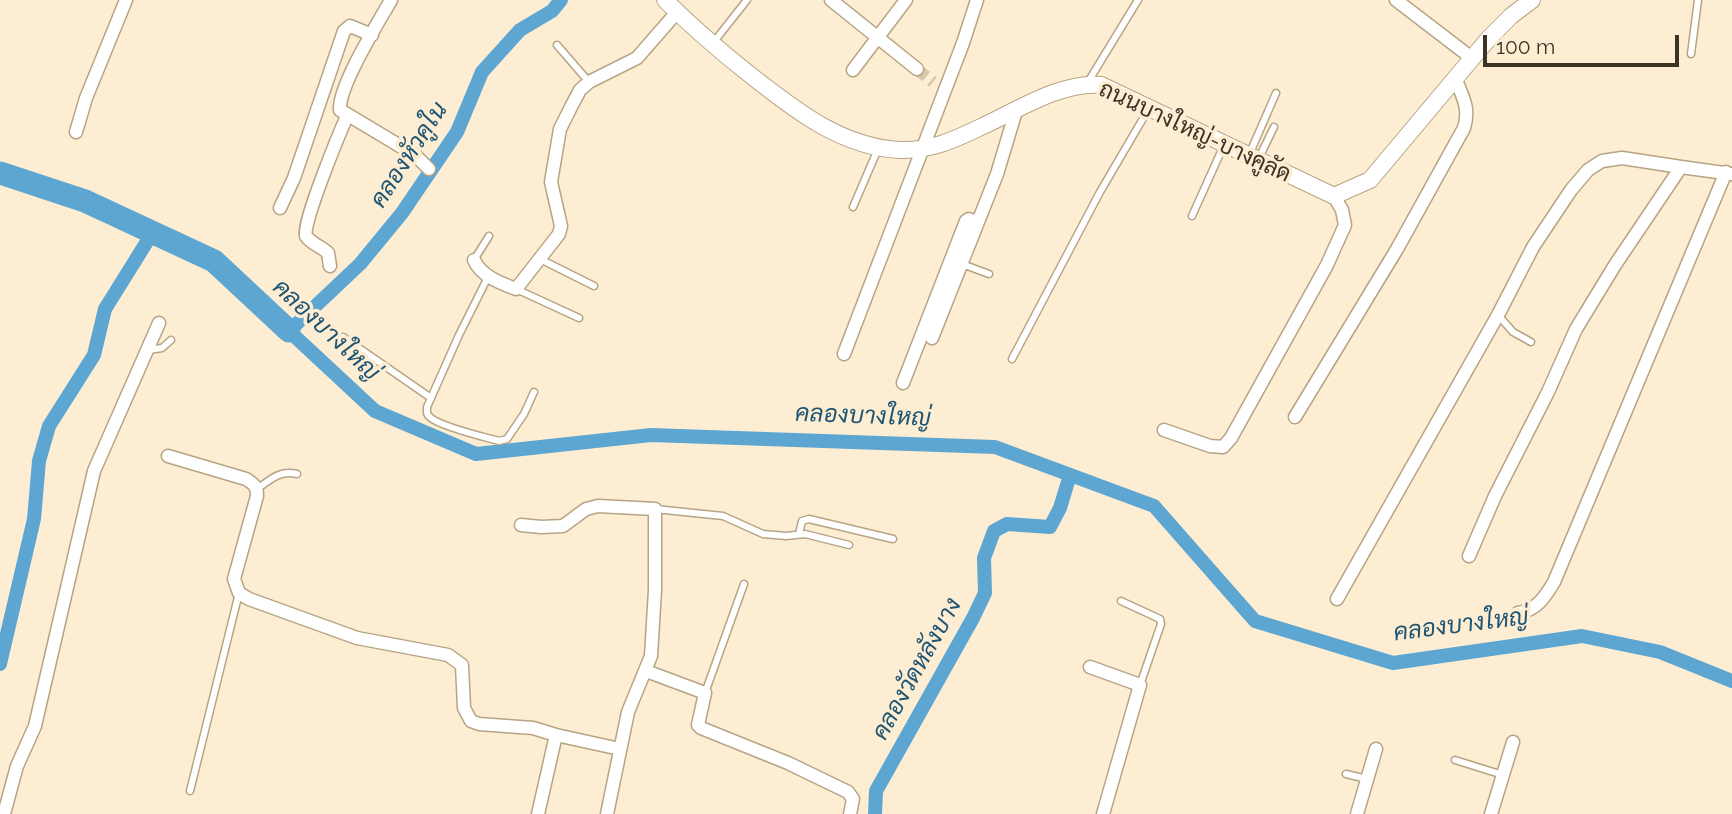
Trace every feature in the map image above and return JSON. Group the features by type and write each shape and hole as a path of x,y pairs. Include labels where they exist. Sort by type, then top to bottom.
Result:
{"street":[{"path":"76,132 86,98 126,0"},
{"path":"391,0 339,105 340,110 415,155 429,169"},
{"name":"ถนนบางใหญ่-บางคูลัด","path":"665,0 712,44 804,117 853,140 899,150 942,145 1062,90 1087,83 1101,85 1334,196"},
{"path":"831,0 917,69"},
{"path":"853,70 906,0"},
{"path":"844,354 921,149 939,85 977,0"},
{"path":"1396,0 1473,59"},
{"path":"1164,430 1210,446 1223,447 1231,438 1327,265 1345,225 1342,211 1334,196 1370,180 1511,16 1532,0"},
{"path":"474,260 488,277 516,289 559,234 561,226 551,182 560,129 580,90 589,82 637,58 677,12"},
{"path":"280,208 294,178 344,31 350,26 372,35"},
{"path":"1294,417 1397,249 1464,128 1468,113 1465,98 1455,79"},
{"path":"932,338 997,174 1016,111"},
{"path":"330,266 328,253 308,239 306,231 310,212 346,116"},
{"path":"1337,599 1534,247 1571,190 1588,170 1602,161 1622,158 1729,173 1554,582 1543,600 1528,611 1518,613"},
{"path":"1469,555 1576,328 1681,167"},
{"path":"903,383 966,220 977,222"},
{"path":"5,814 17,766 35,726 94,471 159,323"},
{"path":"168,456 246,479 257,489 234,579 239,593 358,638 448,655 461,665 464,708 471,721 533,728 621,749"},
{"path":"522,525 564,526 586,509 597,506 655,509 651,656 628,712 607,814"},
{"path":"1090,667 1140,685 1103,814"},
{"path":"646,671 705,693 698,725 701,729 788,763 848,792 853,799 850,814"},
{"path":"538,814 556,735"},
{"path":"1491,814 1514,742"},
{"path":"1357,814 1376,749"}],"lane":[{"path":"712,44 747,0"},
{"path":"1087,83 1138,0"},
{"path":"1691,54 1698,0"},
{"path":"557,45 589,82"},
{"path":"1253,159 1276,93"},
{"path":"1012,359 1100,192 1149,108"},
{"path":"1253,159 1274,127"},
{"path":"1192,216 1224,145"},
{"path":"853,207 878,147"},
{"path":"474,260 489,236"},
{"path":"540,259 594,286"},
{"path":"960,264 989,274"},
{"path":"488,277 459,335 427,407 427,413 431,418 499,441 512,434 534,392"},
{"path":"516,289 579,318"},
{"path":"1497,315 1513,332 1531,342"},
{"path":"343,337 431,398"},
{"path":"146,350 162,348 172,340"},
{"path":"257,489 279,473 297,474"},
{"path":"655,509 723,516 763,534 799,534 849,545"},
{"path":"799,534 802,521 809,519 893,539"},
{"path":"705,693 744,584"},
{"path":"190,791 239,593"},
{"path":"1121,601 1160,618 1161,624 1140,685"},
{"path":"1455,760 1503,775"},
{"path":"1346,774 1367,779"}],"waterway":[{"name":"คลองบางใหญ่","path":"561,0 552,11 520,30 482,72 457,132 402,213 360,264 289,331 375,411 476,454 651,435 995,447 1154,506 1255,621 1393,663 1582,636 1660,652 1732,681"},
{"name":"คลองบางใหญ่","path":"0,173 85,201 214,261 289,331"},
{"path":"0,664 34,519 39,461 49,426 94,355 105,309 153,232"},
{"name":"คลองวัดหลังบาง","path":"875,814 876,791 985,593 984,558 994,531 1007,524 1050,527 1060,508 1070,475"}],"tunnel":[{"path":"917,69 933,82"}],"water label":[{"name":"คลองหัวคูใน","path":"409,155"}]}
